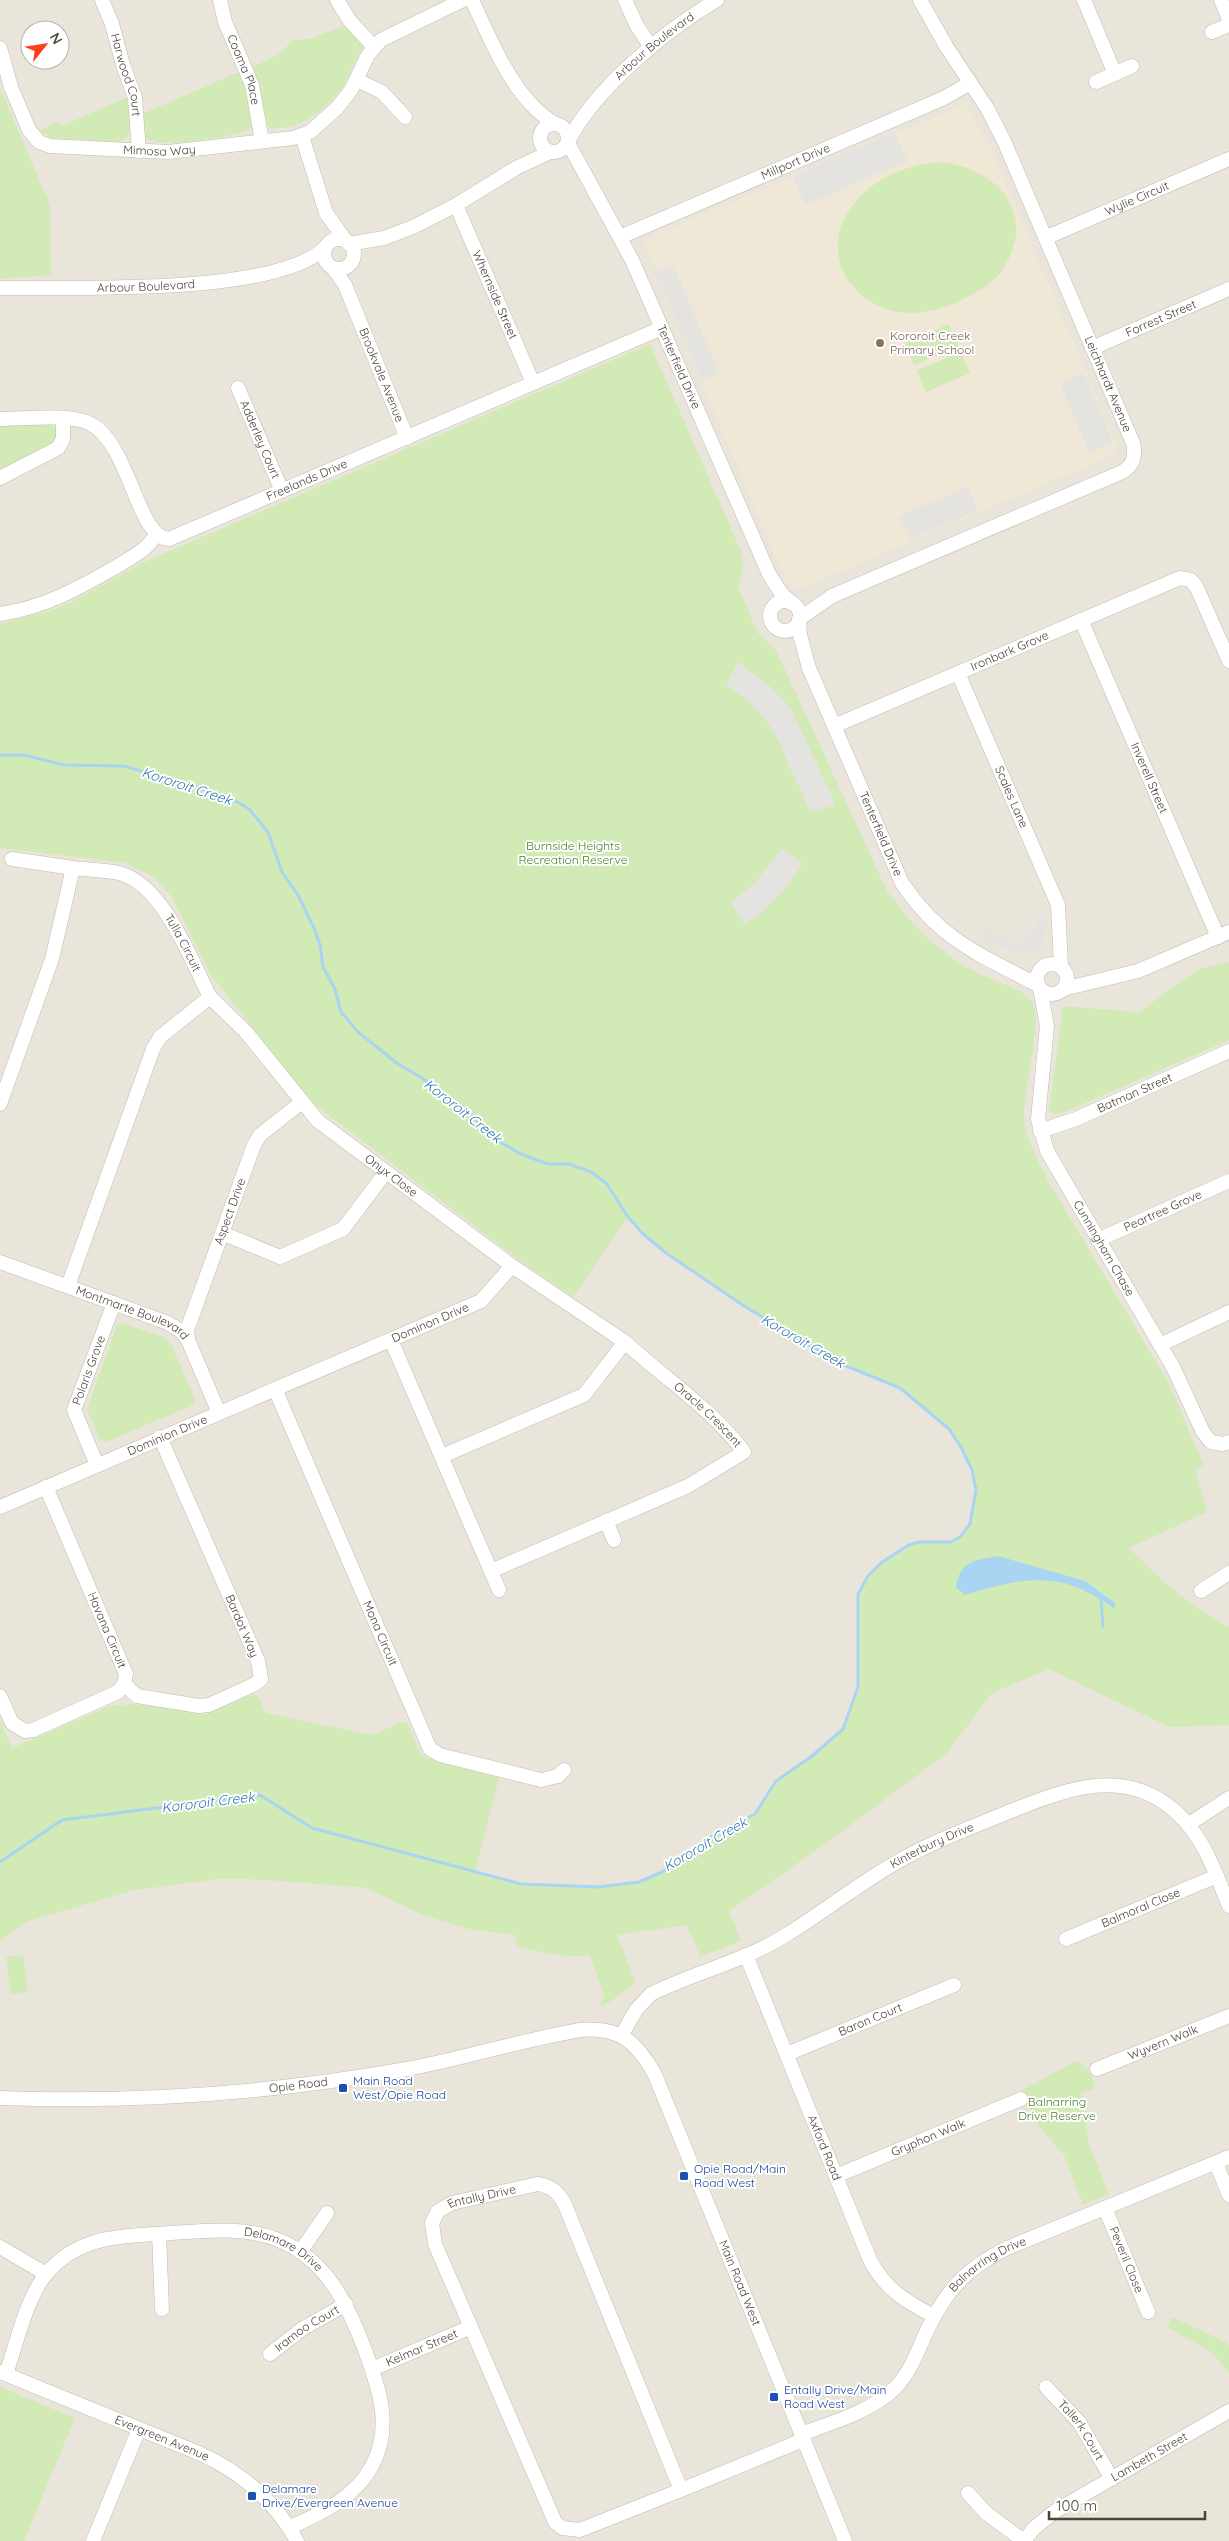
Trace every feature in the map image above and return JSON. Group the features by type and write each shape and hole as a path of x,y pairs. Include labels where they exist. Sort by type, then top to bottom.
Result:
{"street":[{"name":"Harwood Court","path":"102,0 112,24 123,65 135,98 139,152"},
{"name":"Cooma Place","path":"220,0 225,22 252,85 262,141"},
{"path":"337,0 350,21 374,47"},
{"path":"352,261 348,242 332,224 322,204 302,136 337,108 357,80 362,66 374,47 390,34 463,0"},
{"path":"472,0 489,37 522,94 540,134 541,144 552,152"},
{"path":"626,0 636,26 651,47"},
{"name":"Arbour Boulevard","path":"597,100 651,47 717,0"},
{"path":"1084,0 1115,74"},
{"path":"1221,0 1229,19"},
{"name":"Leichhardt Avenue","path":"796,612 1130,466 1135,456 1133,443 1004,141 987,108 970,83 924,4"},
{"path":"1212,32 1229,25"},
{"name":"Mimosa Way","path":"0,48 13,92 29,130 39,142 55,147 139,152 188,151 302,136"},
{"path":"1096,82 1132,66"},
{"path":"357,80 382,92 395,104 404,118"},
{"name":"Millport Drive","path":"620,237 944,98 970,83"},
{"path":"522,94 534,108 568,133 568,142"},
{"path":"516,168 547,126 557,124 597,100"},
{"path":"322,204 326,247 324,257 331,266 342,268 384,238 456,205 516,168 552,152 562,150 578,122 597,100"},
{"name":"Tenterfield Drive","path":"568,142 590,186 620,237 662,328 758,552 780,592 796,612 800,636 809,668 893,866 912,898 950,937 1039,986"},
{"name":"Tenterfield Drive","path":"552,152 570,162 590,186"},
{"name":"Wylie Circuit","path":"1045,238 1229,159"},
{"name":"Whernside Street","path":"456,205 533,383"},
{"path":"326,247 336,240 348,242 384,238"},
{"name":"Arbour Boulevard","path":"292,267 312,258 326,247"},
{"name":"Brookvale Avenue","path":"352,261 350,276 355,312"},
{"name":"Arbour Boulevard","path":"0,288 189,284 292,267 331,266"},
{"name":"Brookvale Avenue","path":"331,266 345,285 408,438"},
{"name":"Forrest Street","path":"1092,348 1229,289"},
{"name":"Freelands Drive","path":"156,536 164,539 178,536 662,328"},
{"name":"Adderley Court","path":"238,388 282,491"},
{"path":"0,419 63,418 84,421 109,438 116,449 146,520 156,536 142,552 69,593 41,605 0,614"},
{"path":"0,478 58,448 63,439 63,418"},
{"name":"Tenterfield Drive","path":"758,552 770,596 771,613"},
{"name":"Ironbark Grove","path":"834,726 1176,579 1187,578 1197,588 1229,661"},
{"path":"778,603 796,612 792,629 781,630 772,622 771,613 778,603"},
{"name":"Inverell Street","path":"1081,620 1224,935"},
{"name":"Tenterfield Drive","path":"781,630 809,668"},
{"name":"Scales Lane","path":"958,673 1055,896 1060,911 1062,969"},
{"name":"Tulla Circuit","path":"5,856 73,868 120,873 144,885 156,897 210,997"},
{"path":"0,1104 52,959 73,868"},
{"name":"Scales Lane","path":"1044,967 1059,921"},
{"path":"1100,978 1062,969 1044,967 1038,976 1039,986 1051,994 1100,978 1138,971 1224,935"},
{"name":"Tenterfield Drive","path":"997,964 1028,969 1044,967"},
{"path":"1061,991 1067,980 1062,969"},
{"name":"Cunningham Chase","path":"1039,986 1047,1026 1038,1101 1040,1131 1058,1174 1182,1383 1207,1437 1217,1444 1229,1442"},
{"name":"Cunningham Chase","path":"1047,1026 1061,991"},
{"path":"68,1286 153,1049 160,1036 210,997"},
{"name":"Onyx Close","path":"210,997 228,1012 238,1026 246,1032 318,1120 512,1266 568,1304"},
{"name":"Batman Street","path":"1040,1131 1076,1119 1229,1051"},
{"name":"Aspect Drive","path":"188,1340 188,1330 254,1145 260,1135 302,1102"},
{"path":"222,1233 280,1257 343,1229 386,1172"},
{"name":"Peartree Grove","path":"1098,1240 1229,1181"},
{"name":"Montmarte Boulevard","path":"1,1264 168,1322 181,1331 188,1340 219,1412"},
{"name":"Dominon Drive","path":"336,1364 481,1301 512,1266"},
{"name":"Polaris Grove","path":"97,1465 74,1410 114,1303"},
{"name":"Oracle Crescent","path":"491,1571 688,1486 746,1458 711,1413 646,1362 625,1342 568,1304"},
{"path":"1160,1345 1229,1312"},
{"path":"391,1340 499,1590"},
{"path":"442,1456 584,1395 625,1342"},
{"name":"Dominion Drive","path":"0,1507 160,1437 336,1364"},
{"name":"Mona Circuit","path":"275,1389 430,1749 440,1755 541,1780 558,1776 564,1770"},
{"name":"Bardot Way","path":"124,1684 137,1696 199,1706 217,1702 255,1684 261,1679 258,1661 160,1437"},
{"name":"Havana Circuit","path":"0,1696 12,1723 25,1731 33,1730 118,1692 124,1684 126,1674 46,1487"},
{"path":"606,1522 614,1540"},
{"path":"1201,1590 1229,1573"},
{"name":"Kinterbury Drive","path":"621,2036 636,2010 651,1994 746,1955 784,1937 868,1880 912,1854 1064,1790 1093,1785 1128,1788 1159,1799 1189,1824 1206,1851 1229,1906"},
{"path":"1189,1824 1229,1798"},
{"name":"Balmoral Close","path":"1066,1939 1217,1876"},
{"name":"Axford Road","path":"746,1955 876,2272 892,2291 904,2300 934,2316"},
{"name":"Baron Court","path":"786,2054 954,1984"},
{"name":"Wyvern Walk","path":"1097,2069 1229,2016"},
{"name":"Opie Road","path":"0,2098 133,2099 263,2089 408,2069 580,2030 600,2029 621,2036"},
{"name":"Main Road West","path":"621,2036 637,2047 655,2075 845,2541"},
{"name":"Gryphon Walk","path":"836,2176 1021,2099"},
{"name":"Balnarring Drive","path":"802,2437 868,2407 889,2394 906,2374 934,2316 955,2284 978,2264 1008,2248 1229,2157"},
{"path":"1216,2163 1229,2195"},
{"name":"Entally Drive","path":"681,2490 565,2205 558,2194 550,2187 529,2185 452,2203 443,2207 434,2218 432,2228 435,2244 549,2512 558,2525 569,2530 580,2530 681,2490 802,2437"},
{"name":"Peveril Close","path":"1105,2208 1148,2312"},
{"path":"300,2252 327,2213"},
{"name":"Delamare Drive","path":"3,2373 32,2298 46,2274 69,2253 99,2240 159,2234 244,2232 276,2239 300,2252 328,2276 346,2304 372,2369 382,2400 383,2419 381,2440 372,2465 353,2492 342,2501 290,2528"},
{"path":"159,2234 162,2310"},
{"path":"0,2247 46,2274"},
{"name":"Iramoo Court","path":"270,2354 302,2329 346,2304"},
{"name":"Kelmar Street","path":"372,2369 471,2327"},
{"name":"Evergreen Avenue","path":"3,2373 201,2454 232,2469 264,2496 290,2528 297,2541"},
{"name":"Tallerk Court","path":"1046,2386 1079,2422 1112,2479"},
{"name":"Lambeth Street","path":"1024,2541 1044,2519 1229,2411"},
{"path":"93,2541 139,2429"},
{"path":"968,2492 986,2513 1024,2541"}],"shaded area":[{"path":"0,0 1229,0 1229,2541 0,2541 0,1941 27,1922 135,1890 174,1883 218,1879 264,1880 365,1888 425,1916 472,1930 514,1935 566,1957 590,1955 604,1996 601,2006 607,2004 617,1935 598,1887 521,1884 475,1872 0,1862"},
{"name":"Kororoit Creek Primary School","path":"966,104 988,142 1117,445 1113,455 799,589 786,582 644,243 647,238"},
{"path":"895,133 907,161 805,205 793,177"},
{"path":"673,264 719,373 702,380 656,271"},
{"path":"1084,373 1113,442 1089,453 1060,383"},
{"path":"968,487 978,510 911,539 899,516"},
{"path":"738,662 771,687 791,709 836,805 810,812 779,742 768,723 750,702 726,685"},
{"path":"782,849 803,863 785,889 758,916 744,924 731,902 753,885"},
{"path":"1037,916 1047,919 1043,946 1026,957 981,938 986,929 1016,943 1035,929"}],"green space":[{"path":"347,25 362,42 363,46 342,88 320,112 311,118 291,126 270,128 264,123 250,68 279,54 293,40 310,39"},
{"path":"241,71 246,85 253,124 247,131 210,139 178,142 152,141 144,137 142,114"},
{"path":"0,88 50,205 51,275 0,279"},
{"path":"128,97 132,123 131,129 126,138 120,142 51,138 41,132 41,130 59,121 61,126"},
{"path":"941,162 962,166 980,174 996,185 1007,198 1014,214 1016,231 1012,250 1002,270 993,281 958,302 925,312 908,313 892,311 877,305 863,296 845,276 839,259 839,232 846,215 854,203 875,184 900,171"},
{"path":"949,324 958,346 914,365 905,343"},
{"name":"Burnside Heights Recreation Reserve","path":"650,344 741,551 743,567 738,586 757,632 776,650 887,891 919,929 943,951 971,970 1024,993 1032,1002 1035,1011 1034,1039 1024,1115 1029,1140 1047,1179 1168,1382 1204,1465 1195,1469 1207,1512 1129,1548 1176,1591 1214,1619 1229,1627 1229,1725 1169,1727 1049,1669 992,1693 947,1753 828,1842 729,1911 741,1941 700,1957 687,1925 617,1935 636,1983 607,2004 600,2006 604,1996 590,1955 566,1957 518,1947 514,1935 472,1930 425,1916 365,1888 264,1880 218,1879 135,1890 27,1922 0,1941 0,1721 12,1748 110,1706 133,1704 206,1714 253,1694 258,1696 266,1713 372,1735 402,1722 408,1724 421,1756 499,1778 475,1872 521,1884 598,1887 639,1882 662,1872 713,1836 755,1814 776,1781 812,1756 843,1729 858,1687 858,1594 868,1576 882,1562 909,1545 919,1542 951,1542 961,1536 970,1524 976,1490 972,1470 961,1447 949,1429 900,1388 839,1363 744,1306 666,1253 628,1217 573,1297 519,1260 311,1102 211,975 172,897 155,878 125,863 0,848 0,624 52,610 72,602 142,563"},
{"path":"961,352 970,373 926,392 917,370"},
{"path":"0,424 52,424 59,433 58,442 0,473"},
{"path":"1229,962 1229,1040 1060,1114 1054,1114 1049,1111 1063,1006 1139,1012 1199,969"},
{"path":"123,1323 165,1338 171,1344 195,1399 193,1405 106,1442 100,1440 87,1409 117,1325"},
{"path":"23,1955 28,1992 11,1994 6,1957"},
{"name":"Balnarring Drive Reserve","path":"1078,2060 1091,2073 1095,2089 1081,2093 1089,2144 1109,2194 1083,2205 1064,2155 1028,2114 1031,2111 1022,2097 1022,2090"},
{"path":"1172,2317 1226,2342 1229,2346 1229,2373 1210,2351 1167,2327"},
{"path":"0,2387 75,2418 24,2541 0,2541"}],"water":[{"path":"998,1556 1085,1581 1115,1603 1115,1609 1077,1587 1059,1582 1042,1580 1024,1581 965,1595 956,1587 961,1572 970,1563"}],"waterway":[{"name":"Kororoit Creek","path":"0,755 24,755 64,765 124,766 229,797 249,809 268,832 282,872 298,895 314,928 320,945 323,967 335,989 341,1012 358,1032 398,1064 422,1078 472,1115 495,1139 521,1154 548,1164 569,1164 591,1172 607,1184 628,1217 643,1234 666,1253 744,1306 839,1363 900,1388 949,1429 961,1447 972,1470 976,1490 970,1524 961,1536 951,1542 919,1542 909,1545 882,1562 868,1576 858,1594 858,1687 843,1729 812,1756 776,1781 755,1814 713,1836 662,1872 639,1882 598,1887 521,1884 312,1828 260,1795 62,1820 0,1862"},
{"path":"1101,1599 1103,1626"}],"place":[{"name":"Kororoit Creek Primary School","path":"880,343"},
{"name":"Main Road West/Opie Road","path":"343,2088"},
{"name":"Opie Road/Main Road West","path":"684,2176"},
{"name":"Entally Drive/Main Road West","path":"774,2397"},
{"name":"Delamare Drive/Evergreen Avenue","path":"252,2496"}]}
